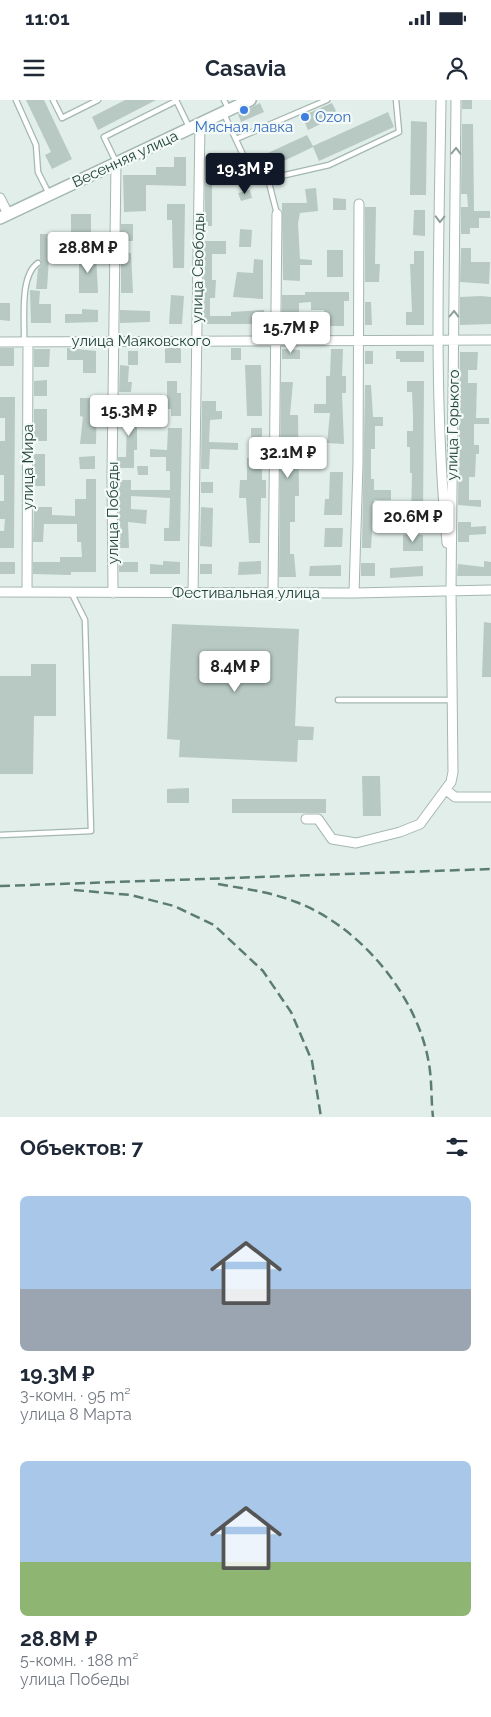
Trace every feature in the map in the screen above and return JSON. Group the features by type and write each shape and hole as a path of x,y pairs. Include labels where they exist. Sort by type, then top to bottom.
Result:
{"street":[{"name":"улица Горького","path":"441,100 438,340 441,482 451,590"},
{"name":"улица Горького","path":"451,590 456,100"},
{"name":"Весенняя улица","path":"4,216 195,126 225,107 246,101"},
{"name":"улица Свободы","path":"193,593 197,341 195,126"},
{"name":"улица Победы","path":"113,593 112,475 116,163"},
{"path":"0,198 4,216"},
{"path":"354,593 358,464 359,204"},
{"path":"273,593 274,341 278,214"},
{"name":"улица Маяковского","path":"0,342 491,340"},
{"name":"улица Мира","path":"26,342 27,592"},
{"path":"306,819 318,819 332,840 356,843 400,832 420,824 446,790 451,782 453,772 451,590"},
{"name":"Фестивальная улица","path":"0,592 354,593 491,590"},
{"path":"446,790 455,797 491,797"}],"lane":[{"path":"16,100 36,145 38,172 50,194"},
{"path":"53,100 62,118 98,100"},
{"path":"116,163 104,138 176,100 195,126"},
{"path":"236,139 327,100"},
{"path":"225,107 236,139 251,172 259,181 329,165 399,132 396,100"},
{"path":"268,179 278,214"},
{"path":"26,342 26,279 30,268 38,263"},
{"path":"0,835 92,831 86,620 71,592"},
{"path":"338,700 452,700"}],"building":[{"path":"26,100 44,100 72,159 52,169 45,155 51,152"},
{"path":"125,100 156,100 98,130 92,117"},
{"path":"462,100 472,100 472,109 462,109"},
{"path":"260,103 264,112 241,122 238,114"},
{"path":"332,103 336,111 322,120 323,123 308,130 302,116"},
{"path":"388,112 394,127 319,161 313,147 263,171 257,158 307,135 313,146"},
{"path":"411,121 427,122 426,195 410,195"},
{"path":"462,124 473,124 474,211 490,211 490,218 479,218 479,228 470,228 470,234 461,234 461,207 468,207 467,194 461,194"},
{"path":"174,157 186,157 186,186 146,185 146,211 124,212 123,175 156,175 156,167 174,167"},
{"path":"205,181 212,181 212,226 205,226"},
{"path":"316,188 318,211 300,213 298,223 300,259 312,260 312,265 300,265 300,281 283,280 282,203 307,203 305,189"},
{"path":"250,190 252,198 241,201 238,193"},
{"path":"333,198 346,199 346,210 333,210"},
{"path":"167,204 185,204 184,268 173,268 172,220 167,220"},
{"path":"365,207 376,207 375,264 380,264 379,282 365,282"},
{"path":"414,210 425,210 425,236 413,235"},
{"path":"71,214 91,214 91,234 71,233"},
{"path":"121,224 133,224 133,241 121,241"},
{"path":"240,229 252,230 251,247 239,247"},
{"path":"40,234 72,234 72,255 58,255 58,259 49,259 47,289 36,289 38,269 42,264 40,259"},
{"path":"204,241 226,241 226,254 212,254 212,280 216,280 215,298 210,298 210,316 231,316 231,312 264,310 264,324 203,324"},
{"path":"461,248 471,248 471,262 490,262 489,284 460,282"},
{"path":"327,250 343,250 343,277 327,277"},
{"path":"414,251 424,251 424,325 406,325 406,312 412,312 410,264 414,264"},
{"path":"121,253 131,253 133,293 121,293"},
{"path":"79,255 96,255 98,293 79,293"},
{"path":"254,259 263,260 263,299 233,297 237,272 253,273"},
{"path":"30,290 40,291 39,304 51,304 51,323 31,323"},
{"path":"305,292 349,292 349,301 344,301 344,326 325,326 324,310 311,310 311,302 299,303 299,325 282,325 282,295 305,295"},
{"path":"171,295 184,296 182,324 169,324"},
{"path":"460,297 491,297 491,324 460,325"},
{"path":"365,302 371,302 372,325 365,325"},
{"path":"0,303 10,303 10,321 0,320"},
{"path":"82,309 98,310 98,322 65,323 65,314 82,314"},
{"path":"120,310 150,311 150,322 120,323"},
{"path":"0,348 14,348 14,366 0,366"},
{"path":"67,348 96,351 96,373 83,373 83,360 67,360"},
{"path":"165,348 181,348 181,363 165,363"},
{"path":"231,348 241,348 241,360 231,360"},
{"path":"34,349 50,349 49,367 34,367"},
{"path":"282,349 300,350 300,359 282,359"},
{"path":"331,349 343,349 342,376 346,376 346,393 342,393 344,444 327,443 330,413 314,413 314,404 326,404 326,376 330,376"},
{"path":"128,351 138,351 138,365 128,365"},
{"path":"365,351 373,351 373,364 365,364"},
{"path":"396,351 424,351 424,362 400,362 400,359 396,359"},
{"path":"460,352 478,352 477,370 468,370 468,383 477,383 476,418 489,418 489,424 474,424 474,445 479,445 479,454 476,454 475,477 469,477 469,500 481,500 481,507 458,505"},
{"path":"120,365 129,366 128,382 132,382 131,392 119,392"},
{"path":"245,365 261,365 262,416 247,416"},
{"path":"47,380 47,396 34,396 34,381"},
{"path":"167,381 177,381 177,393 181,393 181,416 171,416 171,409 167,409"},
{"path":"407,381 424,381 423,520 411,520 412,473 410,473 410,447 407,447 407,431 413,431 413,415 412,392 407,392"},
{"path":"281,382 293,382 290,415 298,415 299,496 295,496 295,522 290,522 290,554 294,554 296,577 279,577"},
{"path":"365,385 371,385 373,417 383,417 383,426 375,426 375,449 371,449 371,479 374,479 374,490 391,490 391,500 374,500 371,548 362,548"},
{"path":"0,397 15,397 14,548 0,548 0,531 4,531 5,519 0,519 0,501 4,501 4,475 0,475 0,441 5,441 5,418 0,418"},
{"path":"80,398 97,398 96,444 80,444 83,417 80,416"},
{"path":"202,401 216,401 216,411 222,411 222,419 210,420 209,442 238,443 238,450 210,449 209,469 201,469"},
{"path":"119,405 128,405 128,416 141,416 141,425 137,425 137,450 134,450 134,468 118,468 118,457 126,457 127,421 119,421"},
{"path":"34,409 47,409 47,441 34,441"},
{"path":"168,428 182,428 180,541 164,541 164,528 169,528 170,498 131,496 131,509 147,510 146,524 128,522 129,548 119,548 118,480 131,480 131,490 170,490 170,471 166,471 166,457 150,457 150,449 167,450"},
{"path":"251,428 262,428 262,444 251,444"},
{"path":"34,454 45,454 45,486 34,486"},
{"path":"95,456 95,469 80,469 79,457"},
{"path":"247,458 262,458 262,480 266,480 266,498 261,498 260,543 249,543 246,498 239,498 240,480 247,480"},
{"path":"137,466 148,466 148,475 138,475"},
{"path":"330,472 343,472 342,515 324,515 325,499 329,499"},
{"path":"86,479 96,479 96,572 71,572 71,575 33,574 33,562 60,562 60,557 82,557 81,542 77,542 77,524 44,524 43,542 33,542 34,507 52,507 52,515 75,516 75,499 86,499"},
{"path":"201,482 213,482 213,493 201,493"},
{"path":"201,507 213,508 212,547 200,546"},
{"path":"458,522 471,522 471,527 486,526 486,534 469,535 469,542 458,542"},
{"path":"325,528 343,528 342,547 324,547"},
{"path":"403,535 423,535 423,551 403,551"},
{"path":"163,561 180,562 180,574 150,574 150,564 163,565"},
{"path":"261,561 261,574 238,575 239,562"},
{"path":"484,561 491,562 491,576 457,576 458,564 484,567"},
{"path":"0,562 15,562 15,574 0,574"},
{"path":"119,562 138,562 138,572 119,572"},
{"path":"361,563 375,563 375,576 361,576"},
{"path":"200,564 212,564 212,574 200,574"},
{"path":"341,565 341,576 309,576 310,566"},
{"path":"423,566 423,576 390,578 390,568"},
{"path":"484,622 491,623 491,677 482,677"},
{"path":"172,624 299,629 295,726 314,727 313,740 298,740 297,762 179,757 180,740 167,739"},
{"path":"31,664 56,664 56,716 34,716 33,774 0,774 0,676 31,676"},
{"path":"362,776 380,776 381,816 363,816"},
{"path":"189,788 189,803 167,803 167,789"},
{"path":"232,799 326,799 326,813 232,813"}],"railway":[{"path":"0,886 491,869"},
{"path":"218,884 277,896 320,913 342,928 382,966 399,989 413,1013 423,1039 430,1070 433,1117"},
{"path":"74,890 131,895 174,906 214,925 263,971 291,1012 312,1061 321,1117"}],"place":[{"name":"Мясная лавка","path":"244,110"},
{"name":"Ozon","path":"305,117"}]}
